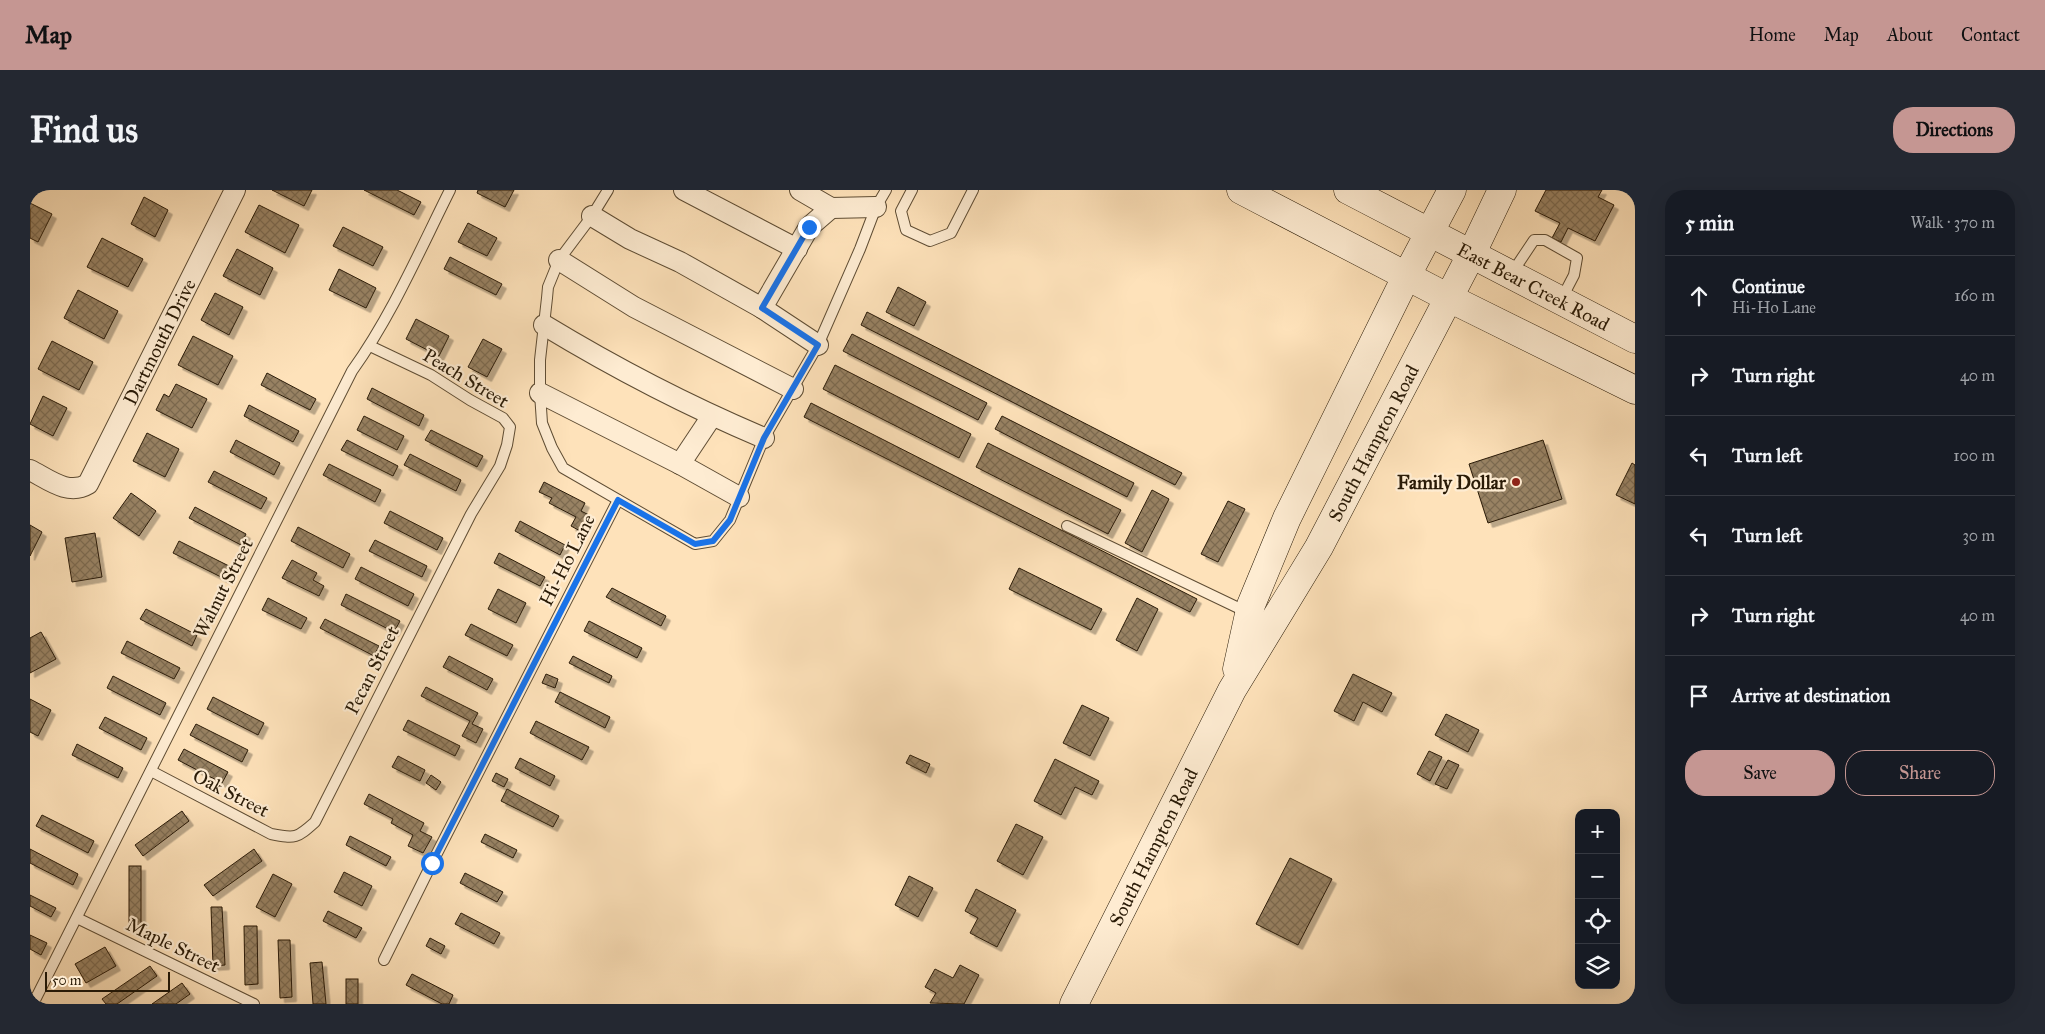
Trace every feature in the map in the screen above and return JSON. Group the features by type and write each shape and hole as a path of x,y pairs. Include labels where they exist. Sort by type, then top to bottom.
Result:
{"main road":[{"path":"1241,190 1447,297 1635,390"},
{"name":"South Hampton Road","path":"1232,690 1251,605 1287,518 1407,275 1452,190"},
{"name":"South Hampton Road","path":"1074,1004 1232,690 1319,547 1447,297 1471,255 1502,190"},
{"name":"East Bear Creek Road","path":"1354,191 1430,234 1635,339"}],"street":[{"name":"Dartmouth Drive","path":"30,470 68,489 80,489 88,484 235,190"},
{"path":"684,190 797,249"},
{"path":"800,190 831,208"},
{"path":"762,308 809,227 831,208 881,198"},
{"path":"592,216 630,239 680,262 762,308 818,345"},
{"path":"559,260 634,308 793,389"},
{"path":"544,326 595,356 712,416 764,438"},
{"path":"540,393 680,464 739,497"},
{"path":"680,464 712,416"}],"lane":[{"name":"Walnut Street","path":"33,1004 352,371 370,346 390,311 450,190"},
{"name":"Hi-Ho Lane","path":"384,960 618,500 563,468 552,448 542,423 540,393 540,360 548,286 559,260 592,216 608,190"},
{"path":"912,190 901,211 906,230 930,241 951,233 973,190"},
{"path":"618,500 695,544 713,541 730,520 764,438 818,345 881,198"},
{"path":"1510,275 1534,240 1545,240 1577,258 1574,275 1561,301"},
{"name":"Peach Street","path":"370,346 431,375 503,418 510,427 507,445 500,466 471,514"},
{"name":"Pecan Street","path":"298,836 315,822 471,514"},
{"path":"1067,526 1249,613"},
{"name":"Oak Street","path":"151,771 271,834 286,837 298,836"},
{"name":"Maple Street","path":"77,918 254,1004"}],"building":[{"path":"272,190 312,190 304,206"},
{"path":"364,190 397,190 421,202 414,215"},
{"path":"478,190 514,190 505,207 477,193"},
{"path":"1546,190 1602,190 1598,197 1614,205 1595,241 1568,228 1561,242 1552,238 1560,223 1535,211"},
{"path":"144,197 168,210 155,237 131,224"},
{"path":"30,203 52,214 38,242 30,238"},
{"path":"259,205 299,225 285,253 245,232"},
{"path":"468,223 497,238 487,256 458,242"},
{"path":"343,227 383,247 373,266 333,246"},
{"path":"102,238 143,259 128,287 87,267"},
{"path":"237,249 273,268 260,295 223,276"},
{"path":"450,257 502,284 496,295 444,269"},
{"path":"339,269 376,288 366,308 329,290"},
{"path":"898,287 926,302 914,326 886,312"},
{"path":"78,290 118,311 104,339 64,318"},
{"path":"215,293 243,307 229,335 201,320"},
{"path":"867,312 1182,473 1175,485 861,325"},
{"path":"416,319 449,336 439,356 406,339"},
{"path":"852,334 987,403 978,420 843,351"},
{"path":"193,336 233,356 218,385 178,365"},
{"path":"483,339 502,349 487,377 468,367"},
{"path":"52,341 93,362 79,390 38,369"},
{"path":"835,365 971,434 959,458 823,389"},
{"path":"267,373 316,399 310,410 261,385"},
{"path":"176,384 207,399 192,428 156,410 164,394 169,397"},
{"path":"372,388 424,415 419,426 367,399"},
{"path":"43,396 67,408 53,436 30,424"},
{"path":"811,403 1197,599 1190,612 804,417"},
{"path":"249,405 299,431 293,442 244,416"},
{"path":"364,416 404,436 397,450 357,430"},
{"path":"1002,416 1134,483 1127,497 995,429"},
{"path":"431,430 483,456 477,467 425,440"},
{"path":"147,433 179,449 165,477 133,461"},
{"path":"236,440 280,463 274,475 230,452"},
{"path":"347,440 398,466 393,476 341,450"},
{"name":"Family Dollar","path":"1543,440 1562,499 1488,523 1469,464"},
{"path":"988,443 1121,510 1108,534 976,467"},
{"path":"410,454 461,480 456,491 404,465"},
{"path":"1632,463 1635,465 1635,504 1616,495"},
{"path":"329,464 381,490 375,502 323,475"},
{"path":"214,471 267,498 261,509 208,482"},
{"path":"544,482 585,503 581,511 591,516 582,532 571,526 576,517 549,503 552,498 539,492"},
{"path":"1152,490 1169,499 1142,552 1125,543"},
{"path":"131,493 156,511 139,536 113,518"},
{"path":"1228,501 1245,509 1218,562 1201,554"},
{"path":"195,507 246,534 241,545 189,518"},
{"path":"390,511 443,538 437,550 384,523"},
{"path":"520,521 565,545 560,555 515,531"},
{"path":"30,525 42,532 30,556"},
{"path":"298,527 350,554 343,568 291,541"},
{"path":"95,533 102,577 72,582 65,538"},
{"path":"375,540 427,566 422,577 369,551"},
{"path":"179,541 231,567 225,579 173,553"},
{"path":"499,553 545,577 540,586 494,563"},
{"path":"292,560 317,573 313,580 324,586 319,596 282,578"},
{"path":"361,567 414,594 408,606 355,579"},
{"path":"1019,568 1102,609 1091,630 1009,589"},
{"path":"612,588 666,616 661,626 606,597"},
{"path":"498,589 526,603 516,623 488,609"},
{"path":"346,594 400,621 394,632 341,605"},
{"path":"268,598 307,618 301,629 262,610"},
{"path":"1137,598 1158,609 1137,651 1116,640"},
{"path":"146,609 197,635 192,646 140,619"},
{"path":"325,619 379,646 374,656 320,628"},
{"path":"589,621 642,648 637,658 584,631"},
{"path":"471,624 513,645 507,656 465,635"},
{"path":"41,632 56,659 30,673 30,638"},
{"path":"127,641 180,668 174,679 121,653"},
{"path":"449,656 493,679 487,690 443,667"},
{"path":"573,656 612,676 609,683 569,663"},
{"path":"546,674 558,679 555,688 542,683"},
{"path":"1353,674 1392,693 1382,712 1363,702 1354,721 1334,711"},
{"path":"113,676 166,703 160,715 107,688"},
{"path":"426,687 478,713 472,724 483,729 476,743 462,736 470,721 421,696"},
{"path":"560,692 610,717 605,728 555,702"},
{"path":"213,697 264,723 258,735 207,709"},
{"path":"30,699 51,710 38,736 30,732"},
{"path":"1082,705 1109,718 1090,756 1063,743"},
{"path":"1446,714 1479,730 1468,752 1435,735"},
{"path":"105,717 147,738 141,750 99,728"},
{"path":"408,720 460,746 455,756 403,730"},
{"path":"536,721 589,747 582,760 530,733"},
{"path":"196,724 248,750 242,762 190,735"},
{"path":"77,744 123,768 118,778 72,755"},
{"path":"184,749 228,772 222,783 178,760"},
{"path":"1429,751 1442,757 1430,781 1417,774"},
{"path":"910,755 930,764 926,773 906,763"},
{"path":"398,756 425,770 420,781 392,767"},
{"path":"520,758 555,776 550,786 515,768"},
{"path":"1055,759 1099,781 1092,795 1075,787 1061,815 1034,801"},
{"path":"1448,760 1459,765 1447,789 1435,784"},
{"path":"496,773 508,779 504,787 492,781"},
{"path":"431,775 441,782 436,790 426,783"},
{"path":"507,789 559,816 553,827 501,801"},
{"path":"369,794 424,823 420,831 432,837 423,853 408,846 413,835 391,823 393,819 364,804"},
{"path":"182,811 189,821 143,856 135,845"},
{"path":"42,815 94,841 88,853 36,826"},
{"path":"1016,824 1043,837 1023,875 997,861"},
{"path":"485,834 517,850 513,858 481,842"},
{"path":"350,836 391,857 386,866 346,845"},
{"path":"30,849 78,874 73,885 30,863"},
{"path":"254,849 262,861 213,896 204,885"},
{"path":"1290,858 1332,879 1298,945 1256,924"},
{"path":"129,866 141,866 141,925 129,925"},
{"path":"344,872 372,886 362,906 334,892"},
{"path":"465,873 503,892 497,902 460,883"},
{"path":"273,874 292,884 275,917 256,907"},
{"path":"909,876 933,888 918,917 895,905"},
{"path":"976,889 1016,910 997,947 970,933 978,918 965,911"},
{"path":"30,895 56,908 51,917 30,906"},
{"path":"211,907 222,907 225,965 213,966"},
{"path":"328,911 362,928 356,938 323,921"},
{"path":"461,913 500,933 494,944 455,924"},
{"path":"244,926 257,926 258,984 245,985"},
{"path":"30,935 47,943 41,955 30,949"},
{"path":"430,938 445,946 441,954 426,946"},
{"path":"278,940 290,940 292,997 280,998"},
{"path":"105,947 116,966 86,983 75,964"},
{"path":"322,962 326,1004 313,1004 310,963"},
{"path":"960,965 979,975 964,1004 930,1003 936,993 925,987 935,969 953,978"},
{"path":"150,966 157,976 117,1004 106,1004 102,999"},
{"path":"412,974 453,995 449,1004 442,1004 406,985"},
{"path":"346,979 358,979 358,1004 346,1004"},
{"path":"182,983 190,994 176,1004 152,1004"}],"place":[{"name":"Family Dollar","path":"1516,482"}],"route":[{"path":"432,863 618,500 695,544 713,541 730,520 764,438 818,345 762,308 809,227"}]}
